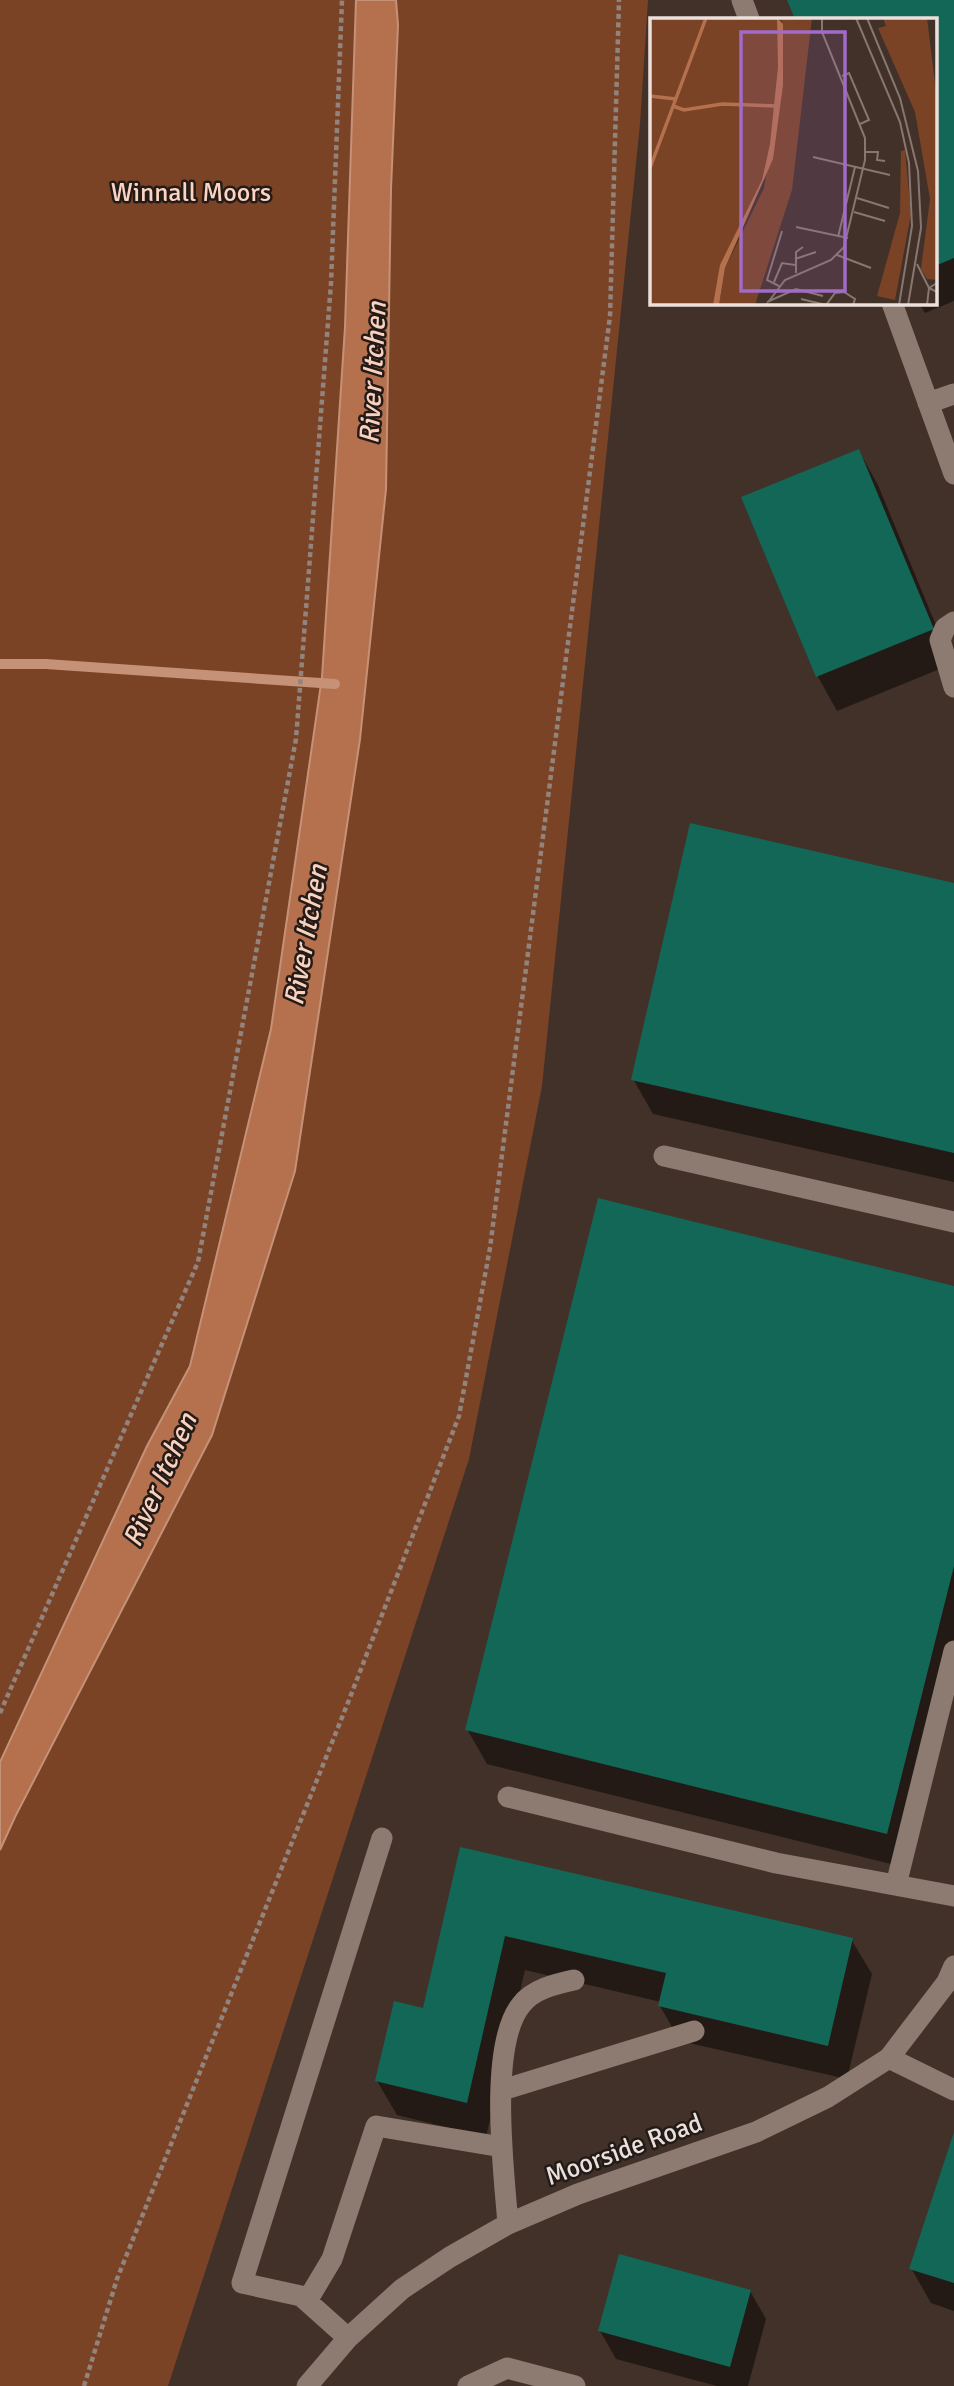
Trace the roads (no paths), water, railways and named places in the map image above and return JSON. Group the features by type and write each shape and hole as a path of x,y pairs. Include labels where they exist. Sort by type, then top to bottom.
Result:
{"street":[{"path":"742,0 749,18"},
{"path":"892,304 954,474"},
{"path":"928,403 954,394"},
{"path":"954,622 945,628 940,640 954,687"},
{"path":"664,1156 954,1222"},
{"path":"896,1885 954,1651"},
{"path":"508,1797 776,1863 954,1896"},
{"path":"348,2338 301,2296 242,2283 382,1838"},
{"name":"Moorside Road","path":"307,2386 348,2338 402,2289 450,2257 508,2224 578,2194 756,2132 828,2097 889,2058 947,1982 954,1966"},
{"path":"508,2224 502,2147 502,2090 509,2027 521,2004 545,1987 574,1980"},
{"path":"502,2090 694,2031"},
{"path":"889,2058 954,2090"},
{"path":"307,2301 332,2259 376,2126 502,2147"},
{"path":"468,2386 507,2368 575,2386"}],"water":[{"name":"River Itchen","path":"356,0 396,0 398,25 391,189 386,489 360,739 295,1171 212,1435 0,1850 0,1762 147,1446 190,1366 271,1029 322,677 345,327"}],"waterway":[{"path":"0,664 46,664 335,684"}],"park label":[{"name":"Winnall Moors","path":"191,193"}]}
